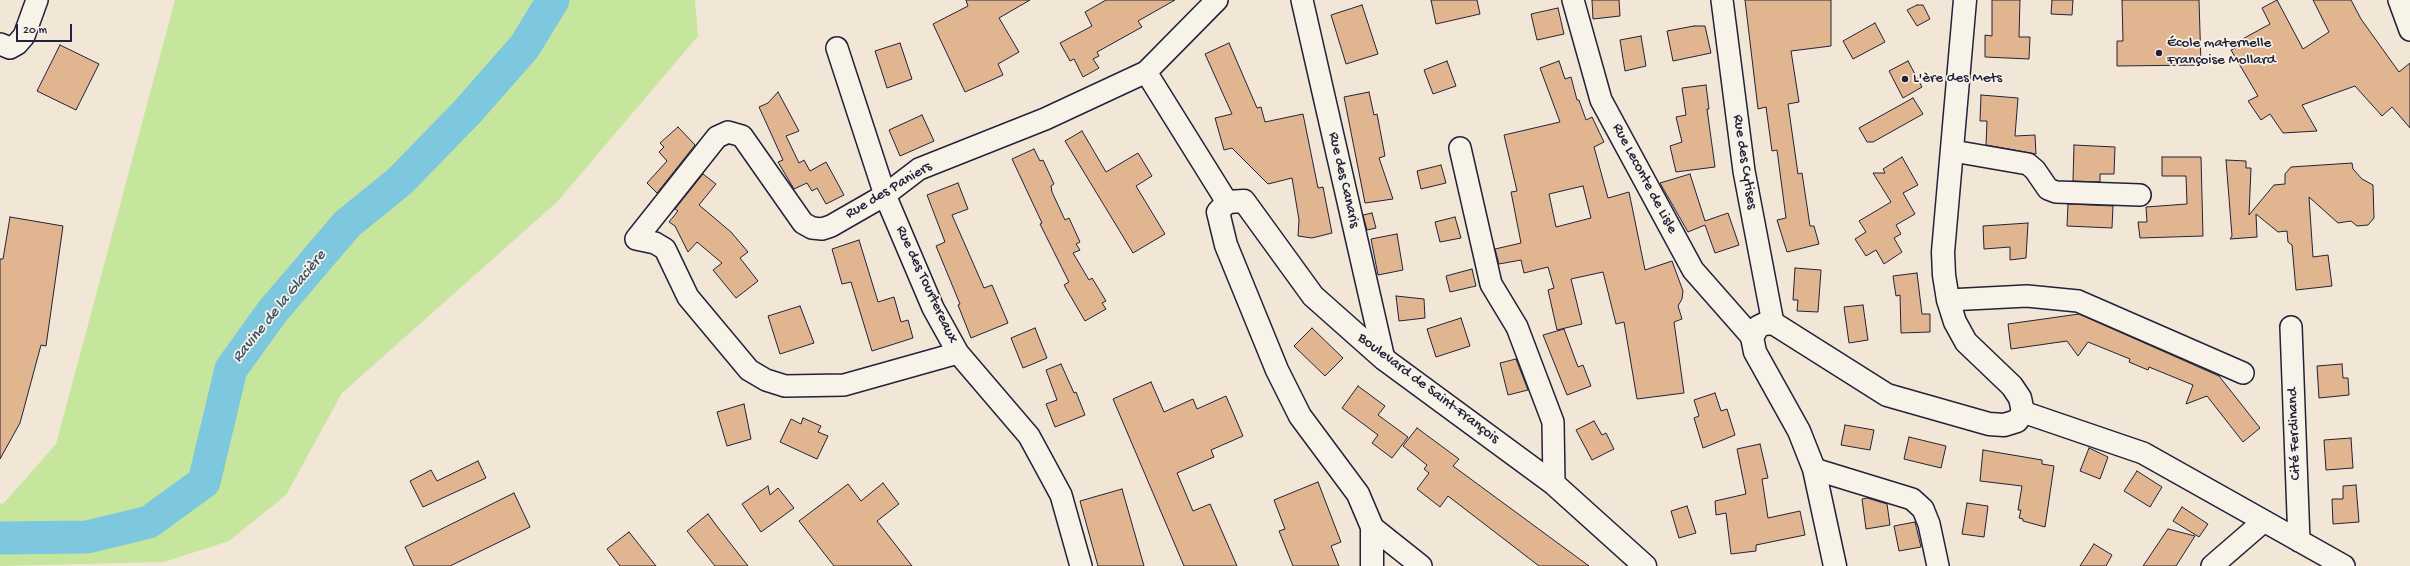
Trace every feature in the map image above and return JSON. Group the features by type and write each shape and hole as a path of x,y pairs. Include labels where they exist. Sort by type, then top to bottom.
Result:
{"main road":[{"path":"1835,566 1814,469 1799,431 1755,352 1752,337 1758,327 1764,324 1773,324 1887,395 1989,424 2004,424 2017,421 2024,412 2020,398 2012,386 1966,342 1955,322 1948,300 1943,252 1965,0"},
{"name":"Boulevard de Saint-François","path":"1227,202 1244,201 1313,296 1384,359 1554,484 1645,566"},
{"path":"1227,202 1218,212 1226,245 1277,370 1300,416 1358,494 1372,527 1372,566"}],"street":[{"path":"0,44 10,48 17,44 24,36 37,0"},
{"name":"Rue des Paniers","path":"958,354 844,385 785,386 766,380 749,370 688,297 665,249 654,243 636,239 717,136 728,132 742,136 803,223 812,228 831,226 885,195 919,169 1045,118 1146,72 1217,0"},
{"name":"Rue des Canaris","path":"1302,0 1384,359"},
{"name":"Rue Leconte de Lisle","path":"1573,0 1601,100 1693,270 1752,337"},
{"name":"Rue des Cytises","path":"1722,0 1744,171 1773,324"},
{"path":"2399,0 2410,30"},
{"name":"Rue des Tourtereaux","path":"838,48 885,195 933,308 958,354 1029,436 1061,495 1081,566"},
{"path":"1146,72 1227,202"},
{"path":"1460,148 1490,284 1517,327 1553,422 1554,484"},
{"path":"1953,151 2028,164 2035,170 2048,189 2056,192 2140,195"},
{"path":"1948,300 2027,296 2078,301 2243,372"},
{"name":"Cité Ferdinand","path":"2291,327 2299,541"},
{"path":"2024,412 2143,453 2344,566"},
{"path":"1814,469 1912,499 1923,509 1929,524 1938,566"},
{"path":"2212,566 2264,521"},
{"path":"1372,527 1421,566"}],"green space":[{"path":"175,0 695,0 698,36 557,202 342,393 286,495 229,541 164,562 0,566 0,503 3,504 56,444"}],"building":[{"path":"966,0 1030,0 999,18 1019,52 998,64 1003,75 965,92 933,24 968,6"},
{"path":"1106,0 1175,0 1138,21 1142,27 1097,52 1099,56 1093,59 1099,68 1083,77 1074,59 1070,61 1060,43 1092,26 1085,12"},
{"path":"1431,0 1477,0 1480,14 1436,24"},
{"path":"1592,0 1619,0 1620,16 1593,19"},
{"path":"1745,0 1831,0 1831,46 1791,51 1799,102 1788,104 1798,174 1802,173 1810,226 1814,226 1819,244 1787,252 1777,220 1786,218 1777,150 1772,151 1766,107 1758,109"},
{"path":"1992,0 2020,0 2019,37 2030,37 2029,59 1985,57 1985,35 1992,36"},
{"path":"2052,0 2073,0 2072,15 2051,14"},
{"path":"2122,0 2199,0 2201,65 2117,66 2117,41 2123,41"},
{"path":"2277,0 2303,49 2329,32 2313,0 2351,0 2361,19 2399,72 2410,63 2410,128 2392,107 2382,116 2355,86 2302,105 2317,131 2283,133 2270,114 2261,120 2248,101 2258,96 2231,50 2239,46 2237,42 2270,24 2262,8"},
{"path":"1362,5 1378,54 1346,64 1331,15"},
{"path":"1917,5 1923,5 1930,19 1917,26 1907,10"},
{"path":"1558,8 1564,34 1537,40 1531,14"},
{"path":"1875,23 1885,42 1853,59 1843,41"},
{"path":"1694,26 1705,26 1711,53 1673,61 1667,31"},
{"path":"1641,36 1646,66 1625,71 1620,40"},
{"path":"900,43 912,79 887,88 875,51"},
{"path":"1229,43 1257,108 1261,107 1265,122 1303,114 1318,188 1323,187 1332,233 1312,238 1298,236 1299,220 1292,178 1268,184 1232,148 1224,150 1215,118 1232,114 1205,54"},
{"path":"60,45 99,64 76,110 37,91"},
{"path":"1447,61 1456,86 1433,94 1424,70"},
{"path":"1559,61 1565,79 1571,77 1577,100 1579,100 1586,120 1592,117 1604,142 1594,147 1608,198 1629,192 1645,270 1672,261 1683,291 1682,299 1678,306 1682,319 1674,322 1684,393 1637,399 1624,322 1616,324 1603,272 1571,279 1582,324 1557,330 1548,290 1554,288 1548,267 1524,273 1521,260 1499,264 1495,249 1521,243 1511,192 1517,191 1504,135 1560,122 1540,68","holes":["1583,186 1591,218 1556,227 1549,194"]},
{"name":"L'ère des Mets","path":"1908,61 1922,87 1903,98 1889,71"},
{"path":"1706,85 1709,109 1707,109 1715,167 1676,172 1670,146 1682,142 1676,117 1686,115 1682,88"},
{"path":"778,92 799,131 786,136 799,163 804,160 810,171 826,162 844,195 826,204 817,188 812,191 807,183 794,189 778,162 783,160 759,107 768,103"},
{"path":"1369,92 1374,115 1377,114 1385,156 1379,158 1393,199 1365,203 1344,97"},
{"path":"1981,95 2018,98 2015,136 2035,135 2036,154 1986,145 1987,121 1980,121"},
{"path":"1913,98 1923,114 1873,142 1867,142 1859,128"},
{"path":"922,115 934,141 900,156 889,130"},
{"path":"678,127 695,145 657,193 647,183 667,161 659,152 664,147 660,143"},
{"path":"1082,131 1106,172 1138,153 1152,176 1136,186 1165,234 1133,253 1065,141"},
{"path":"2074,145 2115,147 2114,174 2100,174 2100,182 2073,181"},
{"path":"1034,149 1040,161 1043,160 1054,184 1051,186 1052,192 1065,220 1069,218 1080,242 1076,244 1080,250 1073,253 1089,280 1092,278 1106,301 1102,303 1106,309 1085,321 1064,285 1069,282 1040,224 1042,223 1012,159"},
{"path":"1902,157 1918,185 1903,193 1915,214 1896,225 1901,234 1894,238 1902,252 1884,264 1876,250 1866,256 1855,239 1866,232 1859,221 1891,202 1873,173 1885,173 1883,169"},
{"path":"2162,157 2201,157 2203,236 2140,238 2138,222 2147,222 2146,207 2187,204 2186,176 2162,176"},
{"path":"2226,160 2246,161 2246,168 2251,168 2249,215 2274,185 2285,184 2285,174 2291,167 2352,163 2353,169 2362,179 2373,185 2374,218 2368,225 2357,226 2351,221 2338,223 2309,197 2313,257 2328,255 2332,286 2296,290 2292,245 2288,242 2287,231 2278,232 2256,214 2257,237 2230,239 2232,236"},
{"path":"1441,165 1446,183 1421,189 1417,171"},
{"path":"703,174 716,184 699,205 731,232 748,252 740,258 758,281 736,298 713,270 722,263 697,242 688,252 675,226 669,222 678,211 675,209"},
{"path":"1690,174 1705,221 1728,213 1739,245 1715,253 1705,225 1688,232 1660,183"},
{"path":"958,183 968,209 952,215 984,288 992,285 1008,323 971,338 958,305 960,304 936,246 945,242 927,195"},
{"path":"2068,204 2113,206 2112,228 2067,226"},
{"path":"1372,213 1376,228 1367,230 1363,215"},
{"path":"10,217 63,226 46,346 41,345 20,423 0,459 0,259 3,259"},
{"path":"1455,217 1461,238 1440,242 1435,222"},
{"path":"2028,223 2026,258 2010,260 2010,247 1984,249 1983,226"},
{"path":"1397,234 1403,270 1378,275 1371,239"},
{"path":"859,240 878,302 894,297 901,322 908,320 913,338 872,351 851,282 842,284 832,249"},
{"path":"1795,268 1821,270 1818,312 1797,311 1798,300 1793,300"},
{"path":"1472,269 1476,286 1450,292 1446,276"},
{"path":"1917,273 1922,314 1930,314 1930,332 1901,333 1900,295 1896,296 1893,276"},
{"path":"1396,296 1424,299 1425,318 1399,321"},
{"path":"1863,305 1868,340 1849,343 1844,307"},
{"path":"800,306 814,343 780,354 768,316"},
{"path":"2079,314 2219,376 2260,428 2243,442 2207,396 2186,404 2193,385 2149,367 2148,370 2129,362 2130,359 2088,342 2078,356 2067,341 2011,349 2008,324"},
{"path":"1461,318 1470,346 1436,357 1427,329"},
{"path":"1035,328 1047,358 1023,368 1011,338"},
{"path":"1312,328 1343,358 1325,376 1294,346"},
{"path":"1564,329 1578,367 1583,365 1591,386 1567,395 1543,335"},
{"path":"1516,359 1528,390 1508,395 1500,363"},
{"path":"1061,364 1074,393 1076,392 1085,415 1055,427 1046,404 1057,400 1046,370"},
{"path":"2342,364 2343,378 2348,378 2349,395 2319,398 2317,366"},
{"path":"1151,382 1164,412 1193,399 1197,409 1226,396 1243,436 1211,450 1214,457 1177,473 1193,511 1210,504 1237,566 1184,566 1113,399"},
{"path":"1358,386 1385,406 1378,415 1408,437 1392,458 1372,443 1378,435 1342,408"},
{"path":"1715,393 1721,411 1727,409 1735,435 1703,448 1694,418 1699,416 1694,400"},
{"path":"744,404 751,439 727,446 717,412"},
{"path":"803,418 821,426 818,432 828,436 817,459 780,442 791,419 801,424"},
{"path":"1594,421 1602,435 1606,433 1614,449 1592,460 1576,430"},
{"path":"1845,425 1874,430 1870,450 1841,445"},
{"path":"1417,428 1459,459 1453,466 1589,566 1539,566 1448,496 1440,507 1417,489 1429,473 1424,469 1427,465 1403,446"},
{"path":"1909,437 1946,446 1941,468 1904,459"},
{"path":"2351,438 2353,468 2326,470 2324,440"},
{"path":"1760,444 1768,478 1762,479 1768,518 1800,511 1805,535 1756,545 1756,551 1731,554 1726,513 1716,515 1715,501 1746,494 1737,449"},
{"path":"2089,448 2108,457 2100,479 2080,471"},
{"path":"1983,450 2042,460 2042,464 2054,466 2045,527 2023,521 2023,519 2019,518 2021,510 2018,510 2022,486 1980,481"},
{"path":"478,461 486,478 423,507 410,481 431,470 437,481"},
{"path":"2137,471 2162,487 2150,507 2124,491"},
{"path":"1318,482 1341,542 1331,546 1339,566 1293,566 1279,531 1285,529 1274,500"},
{"path":"883,483 899,504 877,521 912,566 834,566 799,521 848,484 861,501"},
{"path":"2356,485 2359,522 2333,524 2332,499 2343,499 2343,486"},
{"path":"768,486 770,495 778,488 794,508 761,532 742,504"},
{"path":"1122,489 1144,566 1098,566 1080,501"},
{"path":"514,493 530,527 450,566 414,566 405,547"},
{"path":"1867,498 1887,504 1890,525 1866,529 1862,499"},
{"path":"1967,503 1988,506 1984,537 1962,534"},
{"path":"1687,506 1696,533 1679,538 1671,511"},
{"path":"2182,507 2208,524 2199,537 2173,521"},
{"path":"708,514 748,566 715,566 687,531"},
{"path":"1915,522 1921,547 1899,551 1894,526"},
{"path":"2168,529 2195,536 2176,566 2143,566"},
{"path":"629,532 656,566 620,566 607,549"},
{"path":"2094,544 2112,555 2106,566 2080,566"}],"waterway":[{"name":"Ravine de la Glacière","path":"0,538 87,537 149,522 204,482 231,369 272,312 347,224 400,181 468,111 525,46 553,0"}],"place":[{"name":"École maternelle Françoise Mollard","path":"2159,53"},
{"name":"L'ère des Mets","path":"1905,79"}]}
